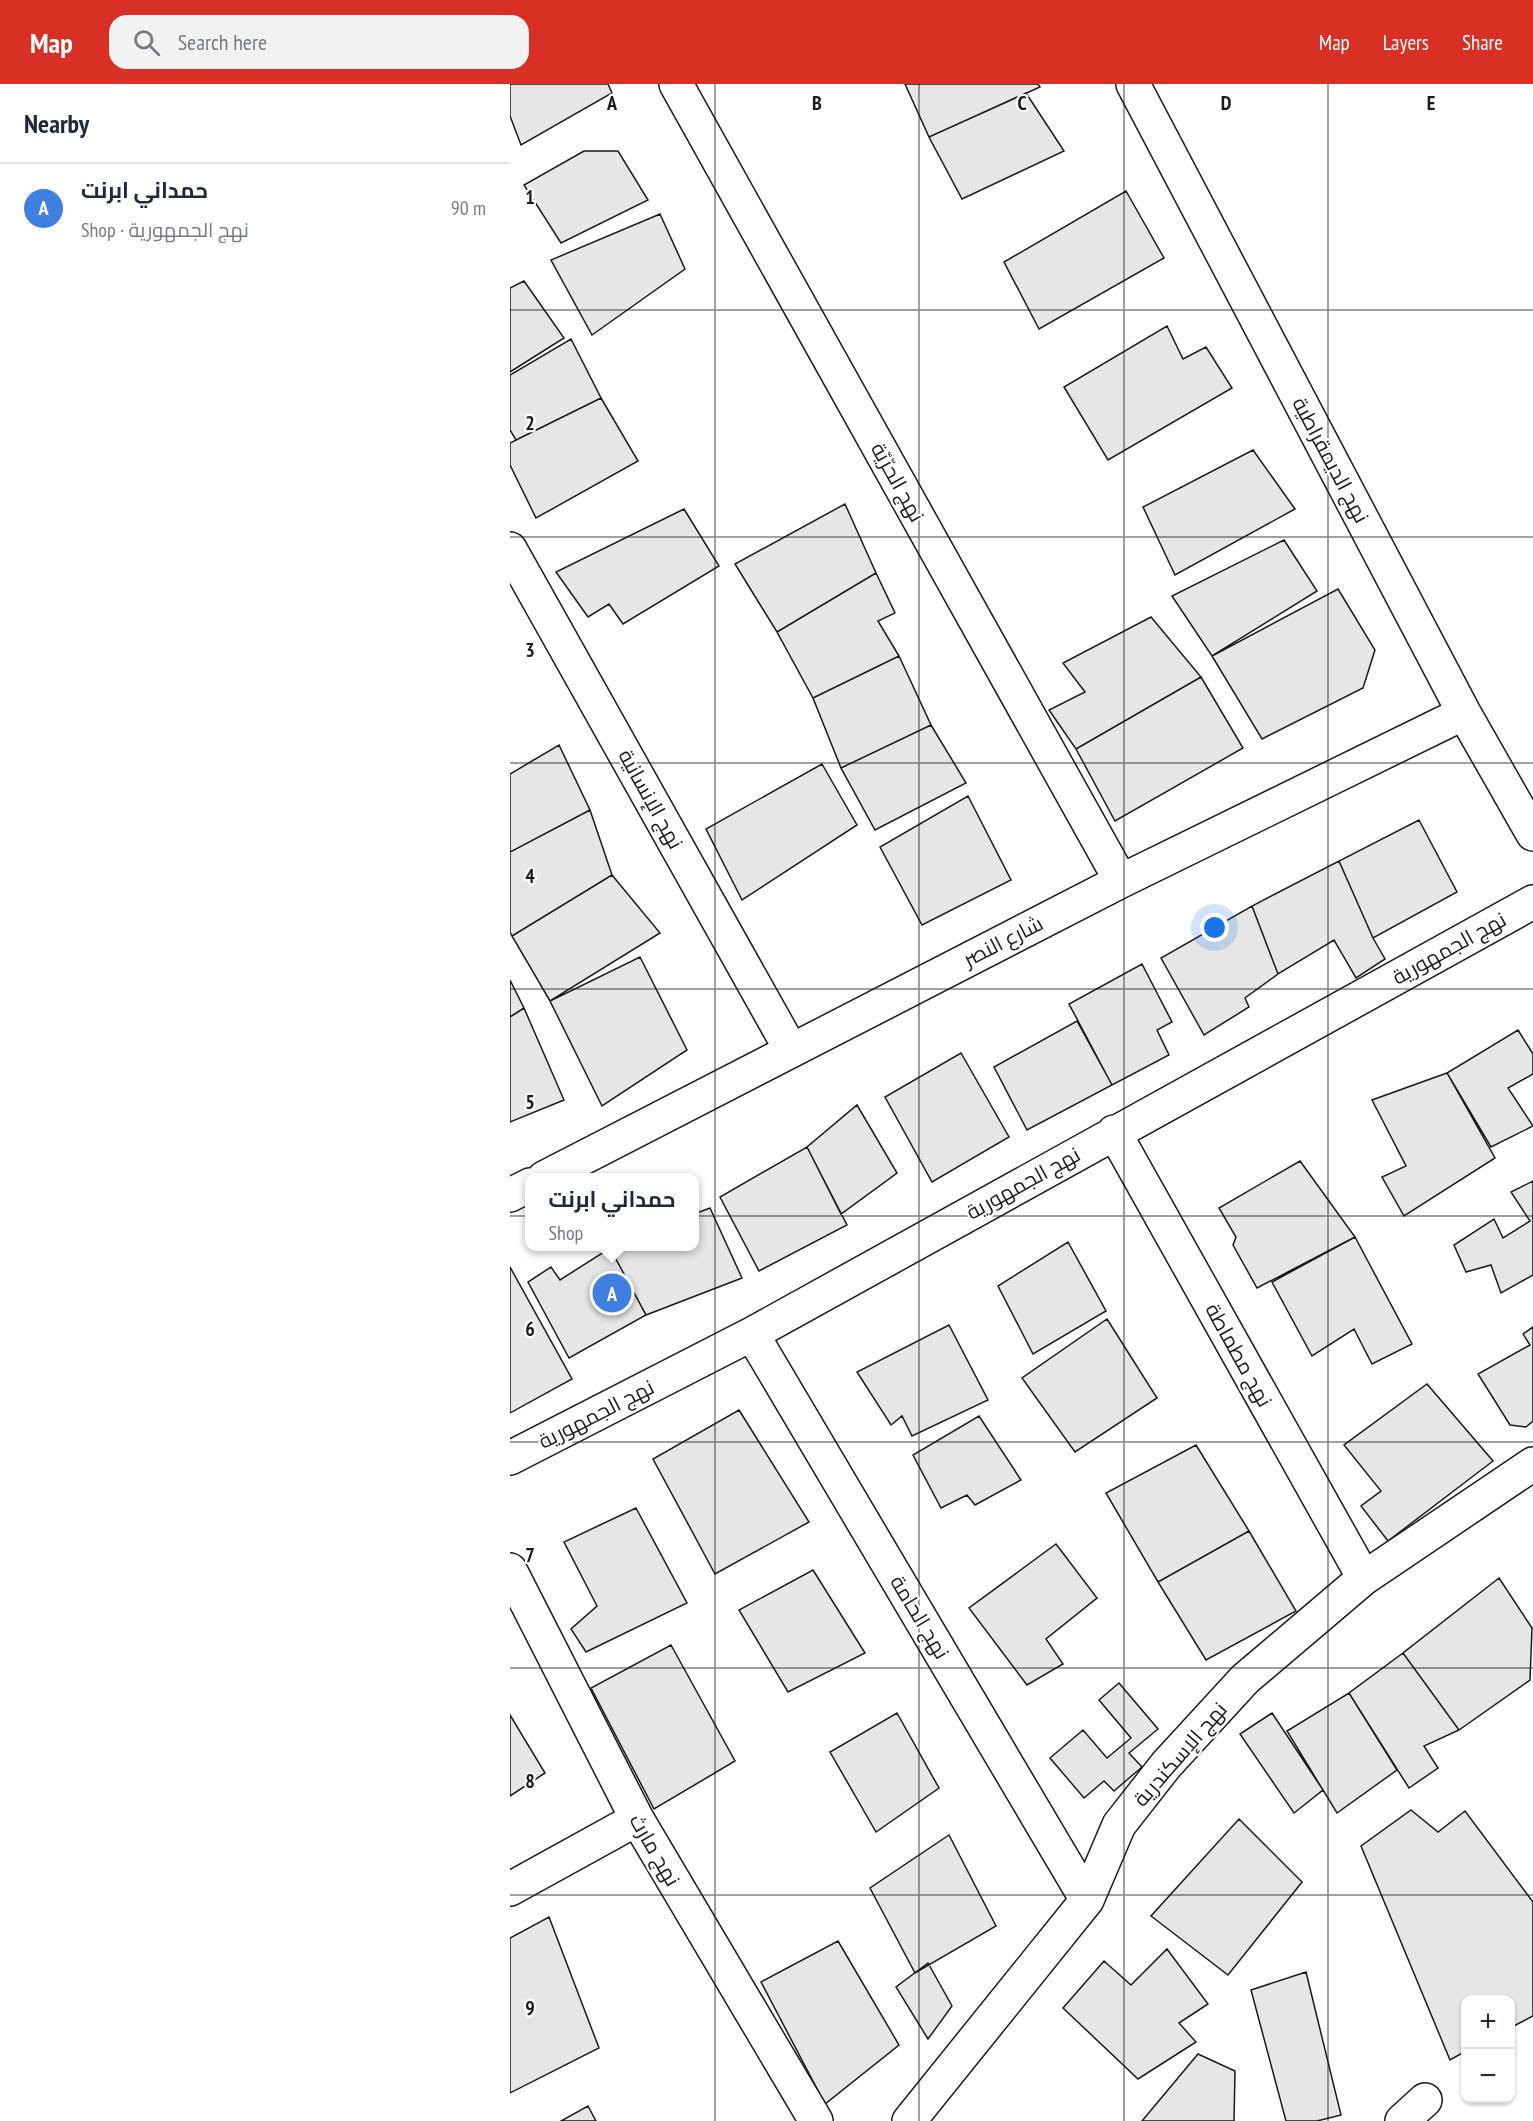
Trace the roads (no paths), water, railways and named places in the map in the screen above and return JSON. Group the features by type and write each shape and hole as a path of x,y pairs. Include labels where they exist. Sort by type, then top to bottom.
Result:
{"street":[{"name":"نهج الحرّيّة","path":"676,84 1121,881"},
{"name":"نهج الديمقراطية","path":"1133,84 1464,712 1533,834"},
{"name":"نهج الإنسانية","path":"510,549 791,1050"},
{"name":"شارع النصر","path":"554,1173 1121,881 1464,712"},
{"name":"نهج الجمهورية","path":"510,1458 752,1334 1533,902"},
{"name":"نهج مطماطة","path":"1114,1132 1364,1578"},
{"path":"510,1195 525,1188"},
{"name":"نهج الحامة","path":"752,1334 1087,1900"},
{"name":"نهج الإسكندرية","path":"909,2121 1087,1900 1119,1825 1166,1765 1245,1679 1364,1578 1533,1464"},
{"name":"نهج مارث","path":"510,1570 637,1820 816,2121"},
{"path":"510,1889 637,1820"}],"place":[{"name":"حمداني ابرنت","path":"612,1293"}]}
